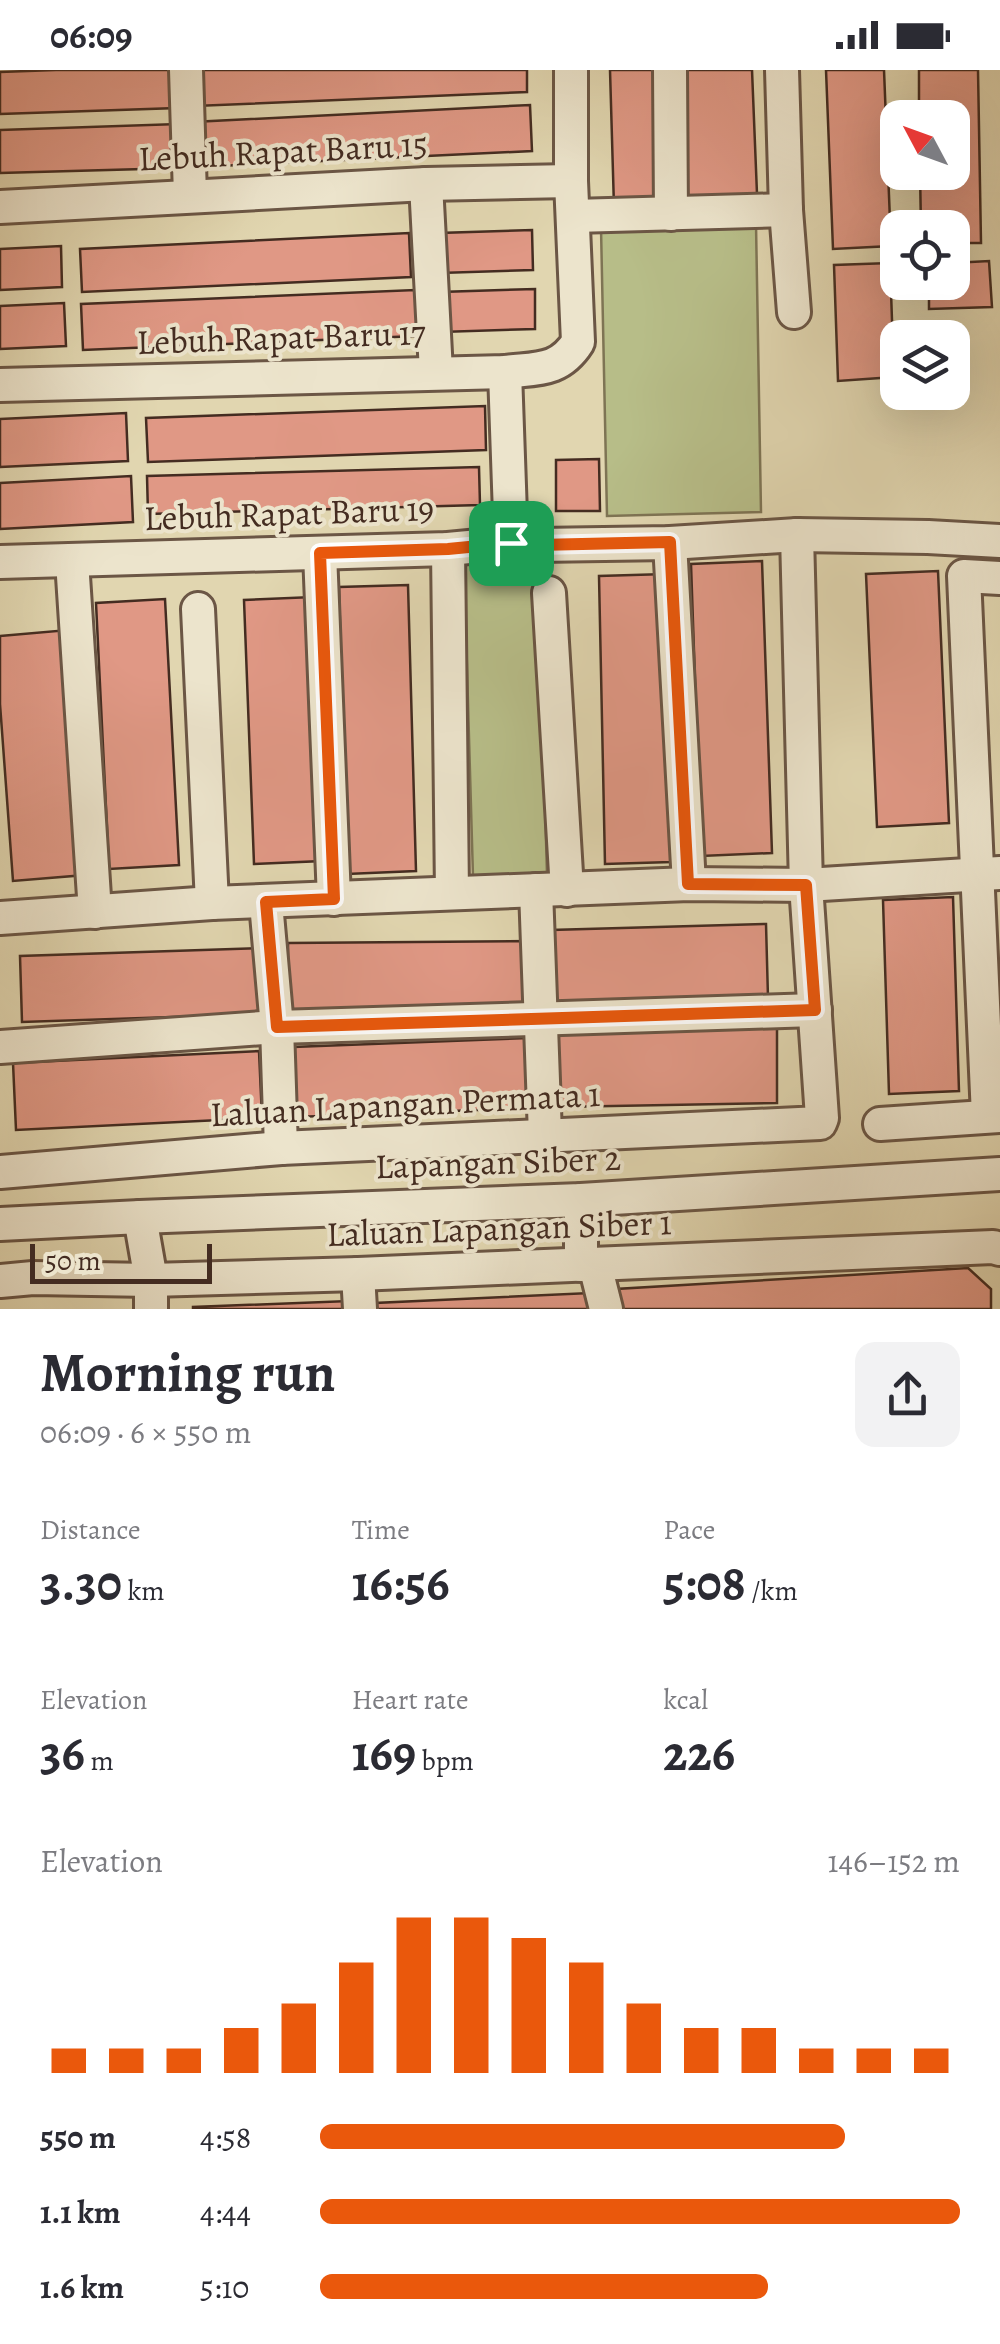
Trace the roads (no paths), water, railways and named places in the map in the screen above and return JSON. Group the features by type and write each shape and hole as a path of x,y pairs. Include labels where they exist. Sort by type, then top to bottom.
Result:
{"street":[{"path":"186,70 190,195"},
{"path":"571,70 574,216 786,210"},
{"path":"670,70 671,214"},
{"path":"782,70 794,312"},
{"name":"Lebuh Rapat Baru 15","path":"0,207 190,195 571,180"},
{"path":"426,184 436,372"},
{"name":"Lebuh Rapat Baru 17","path":"0,385 505,372 549,367 563,360 578,342 574,216"},
{"path":"505,372 511,543"},
{"path":"0,1047 277,1027 815,1010 806,885 798,535"},
{"name":"Lebuh Rapat Baru 19","path":"0,562 798,535 1000,541"},
{"path":"670,542 688,884"},
{"path":"448,549 452,893"},
{"path":"320,553 334,899"},
{"path":"72,562 94,912"},
{"path":"880,1124 994,1116 988,873 964,576 1000,578"},
{"path":"544,1136 540,1017 551,890 550,593"},
{"path":"198,609 212,903"},
{"path":"0,918 212,903 688,884 806,885 988,873"},
{"path":"266,902 282,1148"},
{"name":"Laluan Lapangan Permata 1","path":"0,1172 282,1148 820,1124 815,1010"},
{"name":"Lapangan Siber 2","path":"0,1224 581,1200 1000,1174"},
{"path":"581,1200 588,1265 606,1309"},
{"path":"140,1216 151,1294"},
{"name":"Laluan Lapangan Siber 1","path":"22,1289 151,1294 358,1274 993,1246 1000,1249"},
{"path":"358,1274 360,1309"}]}
